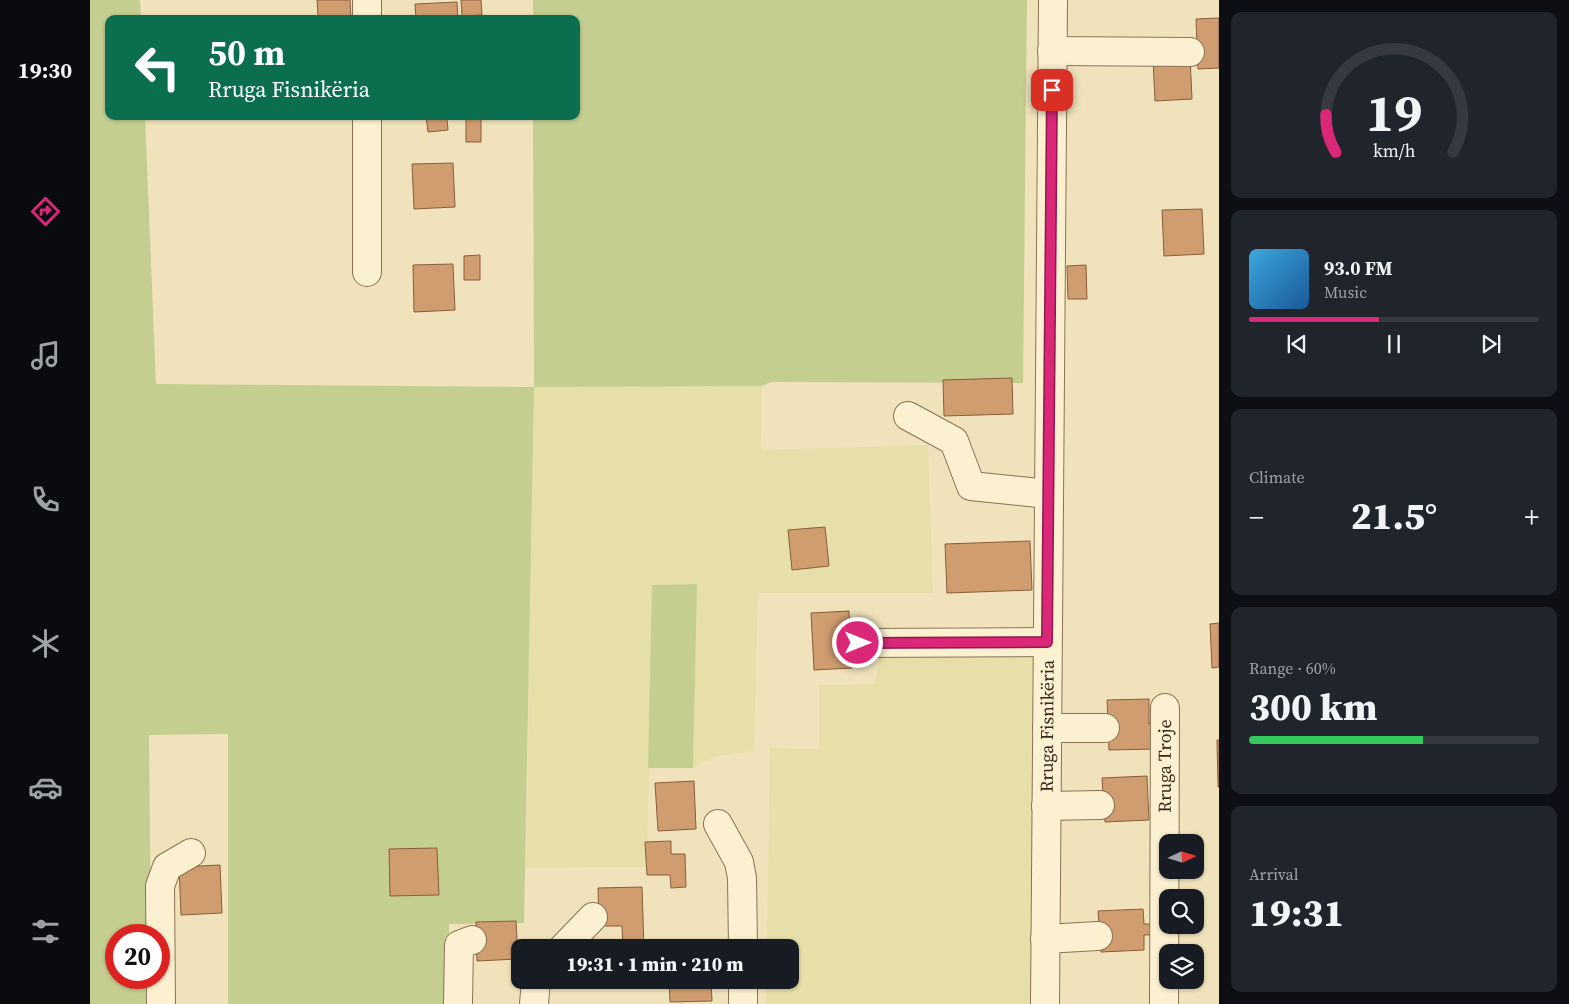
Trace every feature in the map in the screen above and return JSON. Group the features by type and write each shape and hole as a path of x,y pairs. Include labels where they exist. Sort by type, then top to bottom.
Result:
{"street":[{"path":"367,0 367,15"},
{"name":"Rruga Fisnikëria","path":"1045,1004 1053,0"},
{"path":"1052,51 1190,52"},
{"path":"367,120 367,272"},
{"path":"908,416 954,441 971,486 1049,494"},
{"path":"858,643 1047,642"},
{"name":"Rruga Troje","path":"1164,1004 1165,708"},
{"path":"1047,728 1105,728"},
{"path":"1046,806 1100,805"},
{"path":"718,824 739,862 742,878 742,939"},
{"path":"161,1004 160,886 166,866 191,853"},
{"path":"572,939 593,917"},
{"path":"1045,938 1098,936"},
{"path":"458,1004 459,945 472,940"},
{"path":"534,1004 535,989"},
{"path":"742,989 743,1004"}],"shaded area":[{"path":"762,386 761,450 928,445 933,593 758,593 754,751 717,756 693,768 697,584 652,585 647,867 526,868 534,387"},
{"path":"1034,651 1032,1004 766,1004 766,989 799,989 799,939 767,939 770,748 819,749 819,685 875,684 880,654"}],"green space":[{"path":"90,0 140,0 141,15 105,15 105,120 145,120 156,384 534,387 524,923 449,924 449,1004 228,1004 228,734 149,735 151,924 105,924 105,989 152,989 152,1004 90,1004"},
{"path":"533,0 1027,0 1023,383 771,382 762,386 534,387 533,120 580,120 580,15 533,15"},
{"path":"697,584 693,768 648,768 652,585"}],"building":[{"path":"317,0 350,0 351,15 318,15"},
{"path":"461,0 481,0 482,15 462,15"},
{"path":"457,2 458,15 416,15 415,4"},
{"path":"1219,18 1219,68 1198,69 1196,19"},
{"path":"1190,57 1192,99 1155,101 1153,59"},
{"path":"426,120 447,120 448,130 428,132"},
{"path":"466,120 481,120 481,142 466,142"},
{"path":"453,163 455,207 414,209 412,164"},
{"path":"1202,209 1204,254 1164,256 1162,210"},
{"path":"480,255 480,280 464,280 464,256"},
{"path":"453,264 455,310 414,312 413,265"},
{"path":"1086,265 1087,299 1068,299 1067,266"},
{"path":"1012,378 1013,414 944,416 943,380"},
{"path":"825,527 829,566 792,570 788,530"},
{"path":"1030,541 1032,590 947,593 945,544"},
{"path":"849,611 852,668 814,670 811,613"},
{"path":"1219,623 1219,667 1212,668 1210,624"},
{"path":"1149,699 1149,724 1155,723 1156,749 1109,750 1107,700"},
{"path":"1217,740 1219,740 1219,787 1218,787"},
{"path":"1147,776 1149,820 1105,822 1102,778"},
{"path":"694,781 696,829 658,831 655,783"},
{"path":"671,841 671,854 685,854 686,887 671,888 670,875 647,875 645,842"},
{"path":"437,848 439,895 390,896 389,849"},
{"path":"220,865 222,913 181,915 179,867"},
{"path":"642,887 644,939 623,939 622,926 599,926 598,888"},
{"path":"1143,909 1144,924 1154,924 1154,935 1144,935 1144,950 1101,952 1098,911"},
{"path":"516,921 517,939 511,939 511,959 477,961 476,922"},
{"path":"669,989 711,989 712,1001 670,1002"}],"route":[{"path":"858,643 1047,642 1052,90"}]}
